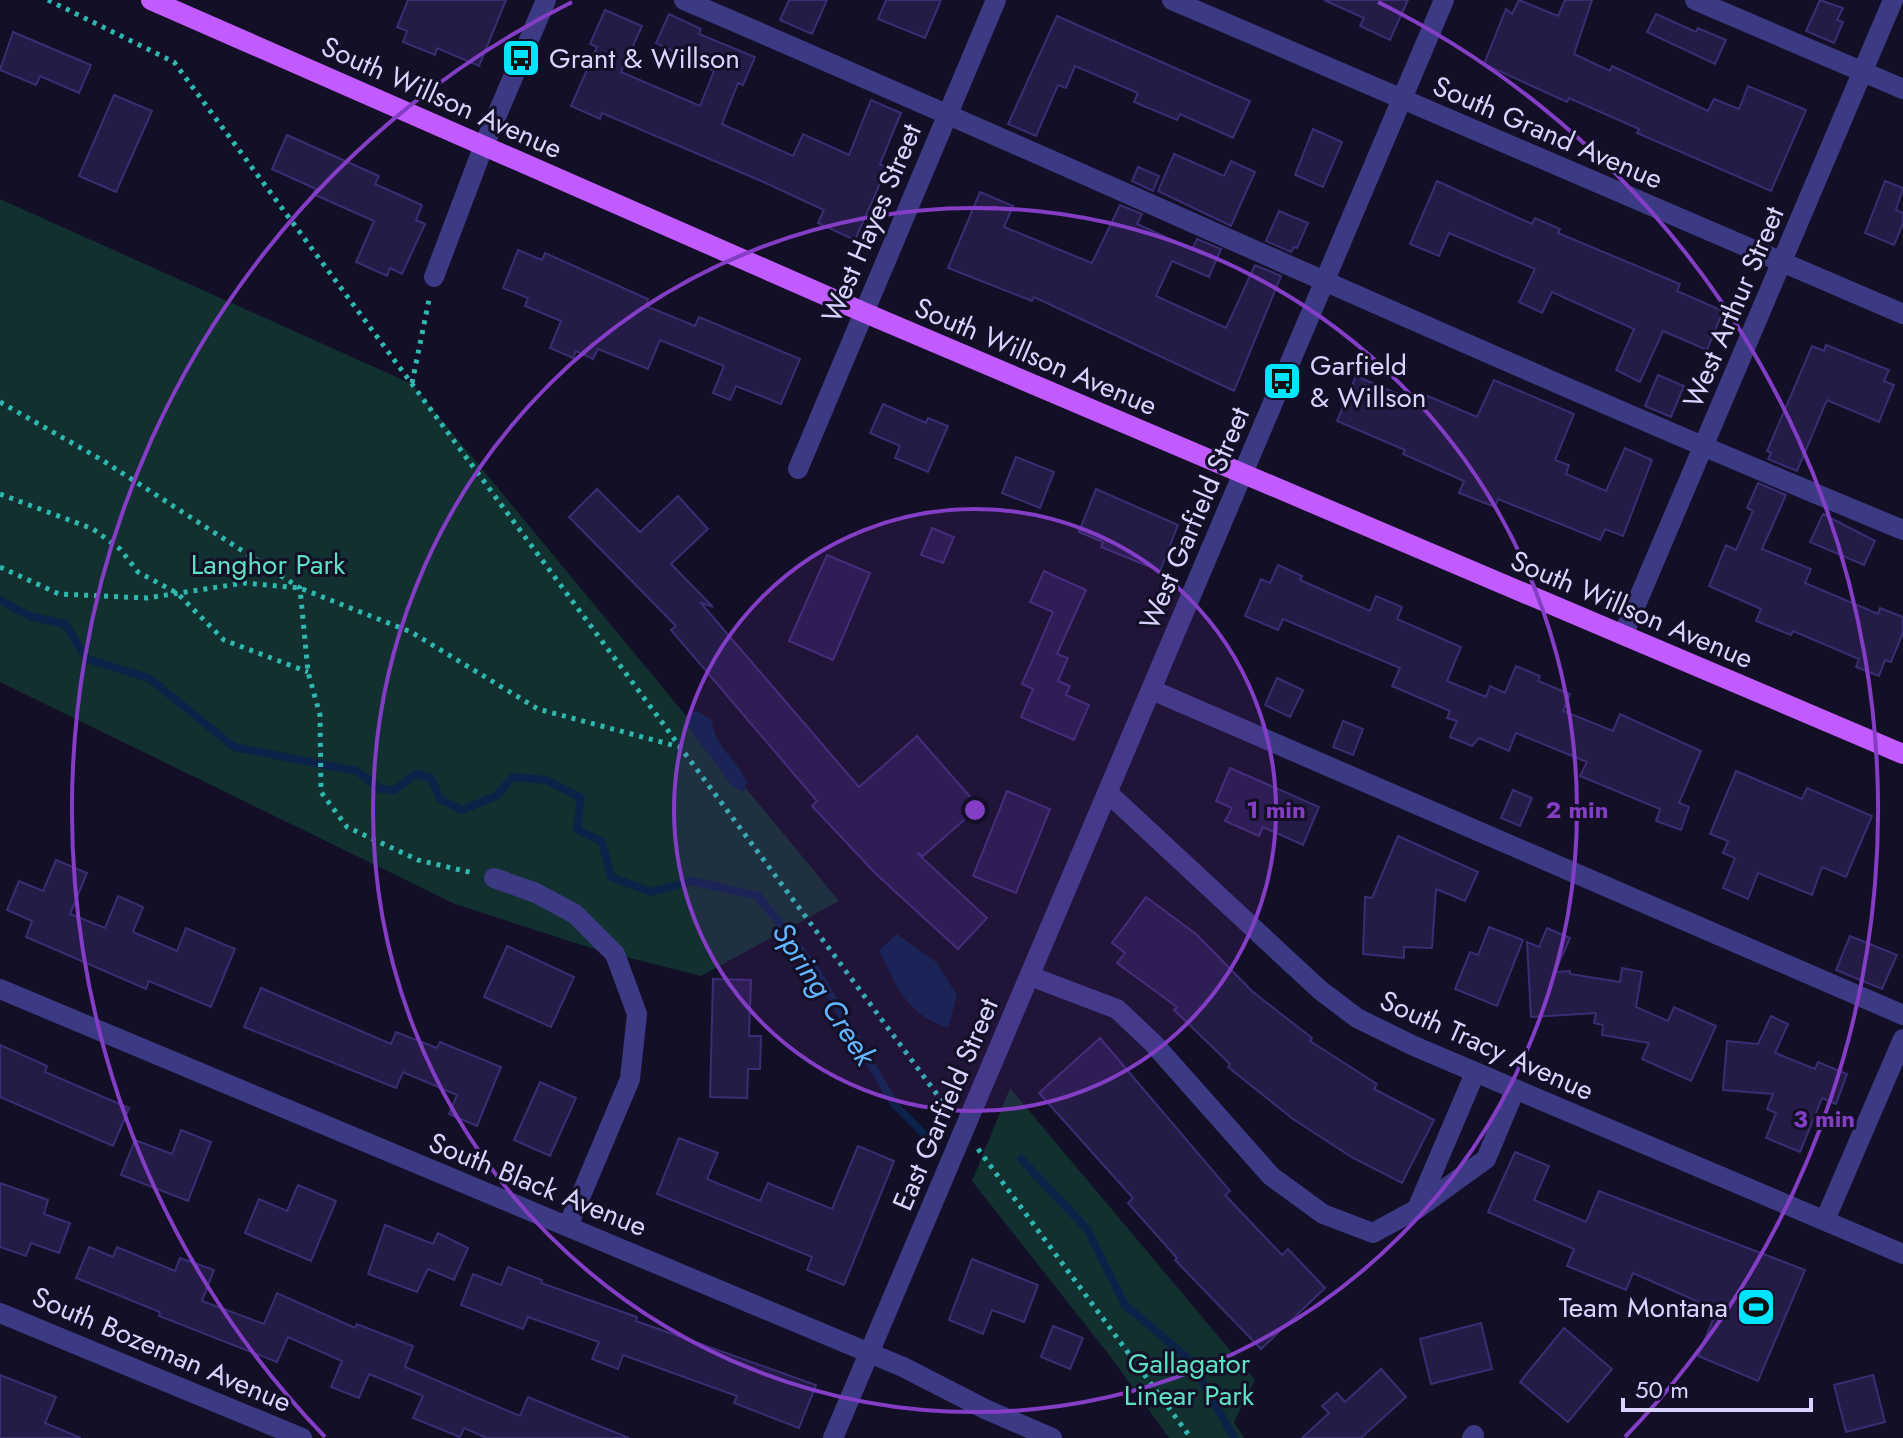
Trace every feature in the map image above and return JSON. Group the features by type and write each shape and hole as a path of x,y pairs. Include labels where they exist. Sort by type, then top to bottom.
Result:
{"main road":[{"name":"South Willson Avenue","path":"151,0 863,312 1903,754"}],"street":[{"path":"434,277 484,145 546,0"},
{"path":"684,0 948,113 1324,283 1704,448 1903,530"},
{"name":"West Hayes Street","path":"798,469 996,0"},
{"name":"South Grand Avenue","path":"1172,0 1903,314"},
{"name":"West Garfield Street","path":"1108,793 1444,0"},
{"path":"1695,0 1903,89"},
{"name":"West Arthur Street","path":"1623,635 1893,0"},
{"path":"1152,690 1903,1015"},
{"name":"East Garfield Street","path":"833,1438 1108,793"},
{"name":"South Tracy Avenue","path":"1108,793 1320,990 1357,1018 1475,1073 1903,1254"},
{"path":"494,878 536,893 575,914 615,954 637,1014 630,1079 568,1226"},
{"path":"1030,976 1117,1009 1153,1043 1271,1176 1323,1214 1373,1233 1417,1209 1486,1159 1515,1090"},
{"name":"South Black Avenue","path":"0,989 870,1352 1052,1438"},
{"path":"1825,1220 1903,1039"},
{"path":"1417,1209 1475,1073"},
{"name":"South Bozeman Avenue","path":"0,1313 302,1438"}],"path":[{"path":"48,0 174,62 1191,1438"},
{"path":"412,384 434,277"},
{"path":"0,402 102,460 300,588 411,632 538,709 680,747"},
{"path":"0,494 93,529 120,549 138,572 177,593 224,640 308,672"},
{"path":"0,567 59,594 147,598 244,583 300,588"},
{"path":"300,588 308,672 320,715 321,792 347,827 418,860 494,878"}],"green space":[{"name":"Langhor Park","path":"0,199 412,384 839,901 701,976 591,948 455,904 0,682"},
{"name":"Gallagator Linear Park","path":"1010,1088 1255,1380 1234,1422 1244,1438 1169,1438 1110,1356 972,1181"}],"water":[{"path":"690,712 699,712 712,720 717,738 747,782 743,792 731,785 686,724"},
{"path":"897,934 936,962 957,995 948,1028 912,1007 898,988 879,950"}],"building":[{"path":"408,0 506,0 479,66 437,48 435,55 403,42 407,31 397,27"},
{"path":"789,0 827,0 812,34 780,20"},
{"path":"886,0 941,0 925,38 878,19"},
{"path":"1324,0 1408,0 1390,40 1360,26 1364,18"},
{"path":"1519,0 1558,16 1565,0 1592,0 1574,54 1610,71 1612,66 1708,111 1714,99 1739,109 1748,86 1806,110 1771,191 1637,133 1639,129 1569,98 1567,102 1484,64 1506,9 1512,14"},
{"path":"1820,0 1843,8 1837,20 1843,22 1834,43 1806,31"},
{"path":"605,10 642,26 621,72 700,106 714,71 656,43 669,14 701,29 699,34 755,57 743,85 738,83 722,124 793,156 803,134 849,155 871,100 901,113 880,164 887,168 855,240 818,223 824,210 602,113 600,119 571,106 597,47 590,44"},
{"path":"1656,14 1696,32 1698,28 1726,40 1715,64 1647,32"},
{"path":"1057,16 1250,101 1233,138 1180,114 1177,120 1134,102 1138,93 1075,66 1066,88 1058,85 1036,136 1008,124"},
{"path":"13,32 91,65 79,93 40,76 36,85 0,70"},
{"path":"114,95 152,111 116,192 79,176"},
{"path":"1313,129 1342,142 1323,187 1295,175"},
{"path":"287,135 379,176 375,184 422,205 416,220 425,224 402,274 390,268 387,276 356,262 374,221 313,194 316,189 272,169"},
{"path":"1174,154 1224,176 1231,161 1255,172 1231,226 1158,191"},
{"path":"1138,167 1159,176 1153,191 1132,181"},
{"path":"1437,181 1532,224 1535,218 1560,229 1558,233 1680,284 1677,291 1723,311 1707,350 1663,331 1640,382 1616,370 1634,329 1552,292 1542,313 1519,302 1535,269 1449,233 1439,256 1410,244"},
{"path":"1885,181 1903,188 1896,210 1903,213 1903,223 1894,245 1865,233"},
{"path":"980,192 1013,206 1004,227 1092,263 1120,205 1142,214 1137,224 1192,249 1197,239 1221,249 1209,277 1172,261 1156,296 1226,328 1255,265 1281,276 1234,391 1034,297 1032,301 948,268"},
{"path":"1279,211 1308,223 1297,248 1294,247 1291,252 1266,241"},
{"path":"518,250 542,260 545,253 648,299 646,306 695,326 699,317 800,359 781,404 736,386 730,400 713,393 724,366 660,340 648,369 598,349 593,359 576,351 573,358 550,348 561,321 525,306 528,298 503,288"},
{"path":"1826,345 1889,370 1884,381 1894,385 1879,422 1827,400 1797,471 1768,459 1771,453 1767,451 1812,346 1824,351"},
{"path":"1658,375 1684,386 1671,417 1645,406"},
{"path":"1356,376 1424,405 1428,396 1477,417 1494,380 1574,414 1555,460 1569,465 1566,474 1606,491 1625,448 1652,460 1623,536 1605,529 1600,540 1498,499 1495,507 1459,493 1464,481 1403,454 1405,450 1337,421"},
{"path":"883,404 926,423 928,418 948,426 928,472 895,458 900,446 870,433"},
{"path":"1016,457 1054,472 1040,508 1002,493"},
{"path":"1758,483 1786,495 1762,549 1811,569 1805,583 1878,614 1880,608 1903,617 1903,632 1891,662 1885,660 1879,676 1856,667 1859,659 1793,631 1791,635 1756,621 1761,609 1709,586 1726,545 1736,550 1753,511 1747,508"},
{"path":"597,489 640,532 678,496 708,529 671,564 713,607 700,602 859,787 917,736 979,807 923,856 917,853 987,918 958,949 876,874 812,806 817,801 671,630 676,626 569,517"},
{"path":"1096,489 1178,525 1160,571 1101,547 1103,542 1079,532"},
{"path":"1823,514 1875,541 1864,565 1810,542"},
{"path":"932,528 954,537 943,563 921,555"},
{"path":"827,555 870,573 833,660 789,641"},
{"path":"1278,565 1302,576 1300,580 1370,611 1376,596 1402,607 1397,619 1461,647 1447,681 1486,697 1490,686 1505,693 1516,666 1540,676 1538,681 1570,694 1563,711 1613,731 1620,714 1701,751 1679,803 1689,807 1681,830 1656,821 1660,809 1580,776 1587,762 1516,733 1509,751 1479,738 1472,746 1450,737 1457,721 1447,718 1450,711 1392,686 1400,668 1283,619 1278,630 1245,616 1261,579 1270,583"},
{"path":"1044,571 1086,590 1057,654 1068,658 1058,681 1070,686 1066,695 1089,705 1074,740 1021,717 1033,689 1022,684 1053,612 1030,602"},
{"path":"1277,678 1303,690 1290,717 1265,705"},
{"path":"1343,721 1363,729 1353,755 1333,747"},
{"path":"1230,768 1319,807 1303,845 1263,827 1259,836 1225,821 1232,808 1216,801"},
{"path":"1736,771 1802,799 1807,788 1872,816 1846,877 1822,867 1812,895 1758,873 1748,899 1723,888 1735,858 1723,853 1728,841 1710,834"},
{"path":"1513,790 1532,798 1520,826 1501,818"},
{"path":"1007,791 1050,809 1016,893 973,876"},
{"path":"1398,836 1478,872 1465,901 1436,889 1432,948 1404,947 1404,958 1363,954 1365,897 1372,898"},
{"path":"56,860 87,873 70,914 105,928 118,896 143,907 133,932 177,951 186,928 235,949 211,1007 149,981 146,989 26,937 32,921 7,910 19,881 43,891"},
{"path":"1146,897 1196,934 1253,992 1312,1038 1310,1041 1377,1084 1374,1089 1434,1120 1402,1183 1353,1158 1293,1119 1228,1067 1230,1064 1174,1010 1177,1007 1117,963 1125,953 1112,943"},
{"path":"1489,927 1523,940 1497,1006 1455,989 1470,952 1478,955"},
{"path":"1547,928 1570,938 1555,972 1570,971 1570,974 1620,982 1622,968 1642,972 1636,1007 1668,1021 1674,1007 1716,1026 1691,1081 1642,1059 1649,1043 1602,1035 1603,1025 1594,1023 1596,1013 1531,1017 1527,942 1539,947"},
{"path":"1850,936 1897,955 1882,989 1836,970"},
{"path":"507,946 574,977 551,1027 484,997"},
{"path":"713,979 751,980 749,1036 761,1036 760,1069 748,1069 747,1098 710,1097"},
{"path":"261,988 391,1044 396,1032 437,1048 440,1042 501,1067 477,1126 449,1114 457,1095 403,1072 396,1088 244,1027"},
{"path":"1771,1016 1788,1024 1775,1053 1815,1069 1818,1062 1847,1074 1836,1104 1822,1098 1800,1152 1766,1138 1776,1113 1767,1109 1773,1094 1723,1090 1727,1041 1758,1044"},
{"path":"1100,1038 1230,1191 1225,1195 1282,1255 1288,1249 1325,1288 1261,1349 1175,1260 1177,1258 1128,1203 1133,1198 1039,1093"},
{"path":"0,1045 47,1066 45,1072 129,1108 113,1146 0,1097"},
{"path":"540,1082 576,1098 550,1156 514,1140"},
{"path":"181,1130 211,1142 188,1201 121,1175 135,1140 172,1154"},
{"path":"679,1138 718,1153 707,1179 760,1201 768,1183 832,1209 858,1146 894,1161 844,1285 807,1270 812,1257 657,1194"},
{"path":"1515,1152 1549,1166 1534,1200 1586,1222 1599,1191 1805,1270 1758,1381 1698,1356 1717,1310 1633,1273 1626,1290 1567,1266 1574,1249 1488,1212"},
{"path":"0,1183 48,1200 44,1214 70,1223 59,1253 31,1243 26,1256 0,1247"},
{"path":"298,1185 336,1201 311,1261 245,1233 259,1199 287,1211"},
{"path":"385,1225 433,1244 438,1233 468,1248 454,1280 428,1269 417,1292 368,1274"},
{"path":"89,1247 113,1257 117,1247 175,1271 180,1258 214,1270 202,1301 264,1324 277,1293 355,1328 357,1324 413,1346 405,1367 520,1416 528,1397 629,1438 487,1438 464,1428 460,1437 413,1418 423,1396 369,1374 359,1398 331,1387 342,1361 288,1337 277,1362 159,1316 160,1312 76,1278"},
{"path":"972,1259 1038,1285 1024,1322 992,1310 983,1334 949,1320"},
{"path":"508,1267 542,1280 541,1283 637,1317 636,1321 816,1385 799,1428 734,1403 737,1396 623,1355 618,1369 592,1359 599,1342 528,1317 523,1329 461,1305 473,1274 501,1285"},
{"path":"1481,1323 1492,1369 1431,1384 1420,1339"},
{"path":"1053,1326 1083,1338 1070,1369 1041,1357"},
{"path":"1564,1328 1612,1369 1568,1422 1520,1382"},
{"path":"1381,1369 1406,1397 1361,1438 1302,1438 1329,1413 1322,1406 1337,1393 1345,1402"},
{"path":"0,1375 56,1397 45,1423 81,1438 0,1438"},
{"path":"1873,1375 1885,1422 1846,1432 1834,1385"}],"waterway":[{"name":"Spring Creek","path":"0,600 29,616 65,624 87,659 149,678 234,747 357,771 380,789 395,790 415,774 431,778 440,799 462,810 496,796 513,777 546,780 581,798 577,829 602,842 611,877 651,892 692,881 758,896 814,967 895,1105 930,1140"},
{"name":"Spring Creek","path":"1021,1159 1087,1229 1125,1305 1190,1360 1234,1438"}],"place":[{"name":"Grant & Willson","path":"521,58"},
{"name":"Garfield & Willson","path":"1282,381"},
{"name":"Team Montana","path":"1756,1307"}]}
